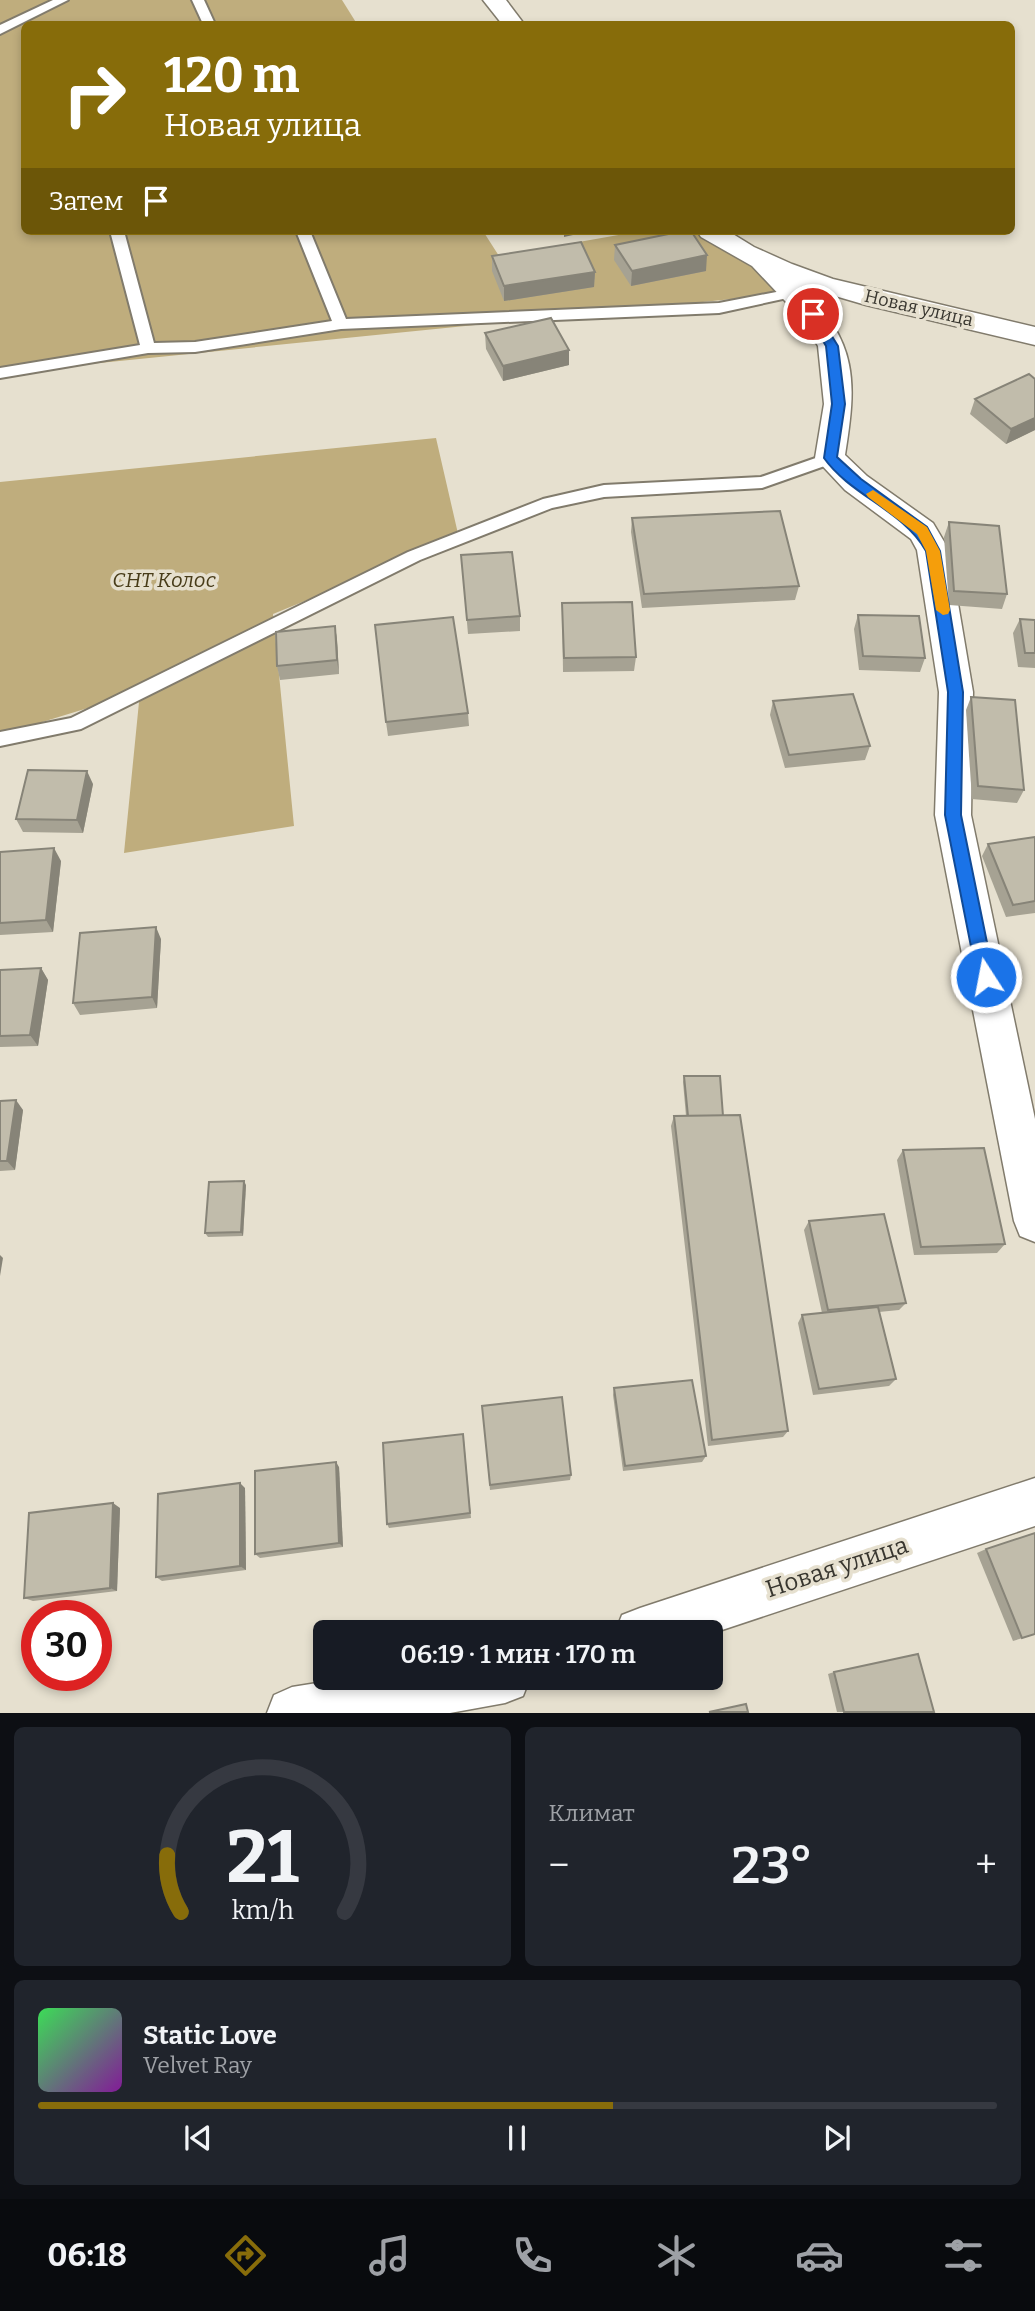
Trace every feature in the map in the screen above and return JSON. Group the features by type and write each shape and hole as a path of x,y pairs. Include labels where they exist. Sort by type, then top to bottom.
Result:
{"street":[{"path":"494,0 511,21"},
{"name":"Новая улица","path":"716,235 764,264 854,292 1035,336"},
{"name":"Новая улица","path":"764,264 813,314 832,346 839,404 830,458"},
{"path":"830,458 856,482 922,531 933,551 956,692 953,815 1035,1220"},
{"name":"Новая улица","path":"679,1620 1035,1502"},
{"path":"292,1713 432,1690"}],"lane":[{"path":"0,30 62,0"},
{"path":"198,0 208,21"},
{"path":"43,9 48,21"},
{"path":"118,235 148,348"},
{"path":"305,235 341,324"},
{"path":"0,373 148,348 195,347 341,324 719,308 792,293"},
{"path":"0,739 75,724 414,556 549,503 604,491 762,482 830,458"}],"green space":[{"path":"0,0 342,0 355,21 21,21 21,235 486,235 499,256 618,235 715,235 792,293 0,373"},
{"name":"СНТ Колос","path":"436,438 459,538 273,614 294,826 124,853 140,692 0,735 0,482"}],"building":[{"path":"664,235 694,235 707,255 632,271 615,245"},
{"path":"581,242 595,272 504,286 492,256"},
{"path":"551,318 569,350 503,366 485,333"},
{"path":"1029,374 1035,379 1035,418 1011,429 975,399"},
{"path":"780,511 799,586 644,594 632,518"},
{"path":"949,522 999,526 1007,594 954,591"},
{"path":"512,552 520,616 467,620 461,555"},
{"path":"632,602 636,657 564,658 562,603"},
{"path":"858,615 919,616 925,658 863,656"},
{"path":"453,617 468,713 386,722 375,625"},
{"path":"1020,619 1035,620 1035,653 1025,653"},
{"path":"335,626 337,660 277,666 276,632"},
{"path":"853,694 870,746 789,755 773,701"},
{"path":"971,697 1015,700 1024,790 978,786"},
{"path":"28,770 87,771 77,820 16,819"},
{"path":"1035,837 1035,901 1013,905 988,844"},
{"path":"54,848 46,920 0,923 0,852"},
{"path":"156,927 152,997 73,1003 80,933"},
{"path":"41,968 30,1035 0,1036 0,970"},
{"path":"684,1076 720,1076 723,1116 688,1116"},
{"path":"16,1100 7,1161 0,1161 0,1101"},
{"path":"740,1115 788,1431 712,1440 674,1116"},
{"path":"984,1148 1005,1244 921,1247 903,1150"},
{"path":"244,1181 241,1232 205,1233 209,1182"},
{"path":"884,1214 906,1303 828,1310 809,1221"},
{"path":"878,1307 896,1379 819,1389 802,1315"},
{"path":"692,1380 706,1456 625,1466 614,1388"},
{"path":"562,1397 571,1475 490,1485 482,1406"},
{"path":"463,1434 470,1513 387,1524 383,1443"},
{"path":"336,1462 339,1543 255,1554 255,1471"},
{"path":"240,1483 240,1566 156,1577 158,1494"},
{"path":"113,1503 110,1588 24,1598 29,1513"},
{"path":"1035,1533 1035,1634 1022,1638 986,1549"},
{"path":"918,1654 934,1712 844,1712 834,1672"},
{"path":"746,1704 748,1712 709,1712"}],"slow traffic":[{"path":"873,494 922,531 933,551 943,610"}],"route":[{"path":"813,314 832,346 839,404 830,458 856,482 922,531 933,551 956,692 953,815 986,977"}]}
